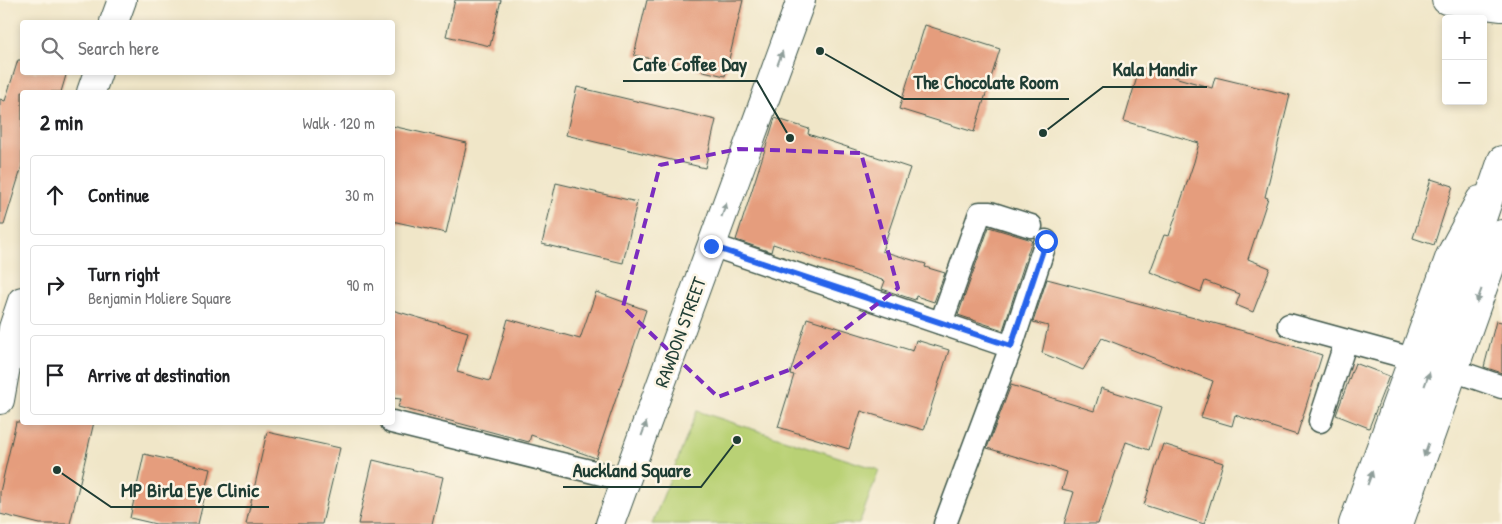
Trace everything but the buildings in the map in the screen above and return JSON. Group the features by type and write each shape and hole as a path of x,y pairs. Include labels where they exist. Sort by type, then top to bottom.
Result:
{"main road":[{"path":"115,20 122,0"},
{"name":"RAWDON STREET","path":"610,524 801,0"},
{"path":"1446,0 1502,8"},
{"path":"92,90 97,75"},
{"path":"1376,524 1502,159"},
{"path":"1353,524 1450,256 1502,159"},
{"path":"1399,524 1500,244"},
{"path":"0,400 12,328 20,306"}],"street":[{"path":"941,323 980,213 990,213 1039,233 1011,346 945,524"},
{"path":"711,246 1011,346"},
{"path":"1289,325 1413,359"},
{"path":"1320,421 1346,341"},
{"path":"1454,370 1502,386"},
{"path":"395,423 626,480"}],"highlighted area":[{"path":"738,149 861,153 898,288 794,368 718,397 623,307 660,165"}],"green space":[{"path":"697,411 879,470 859,524 652,524"}],"place":[{"name":"The Chocolate Room","path":"820,51"},
{"name":"Kala Mandir","path":"1043,133"},
{"name":"Cafe Coffee Day","path":"790,138"},
{"name":"Auckland Square","path":"737,440"},
{"name":"MP Birla Eye Clinic","path":"57,470"}],"route":[{"path":"711,246 1011,346 1046,241"}]}
